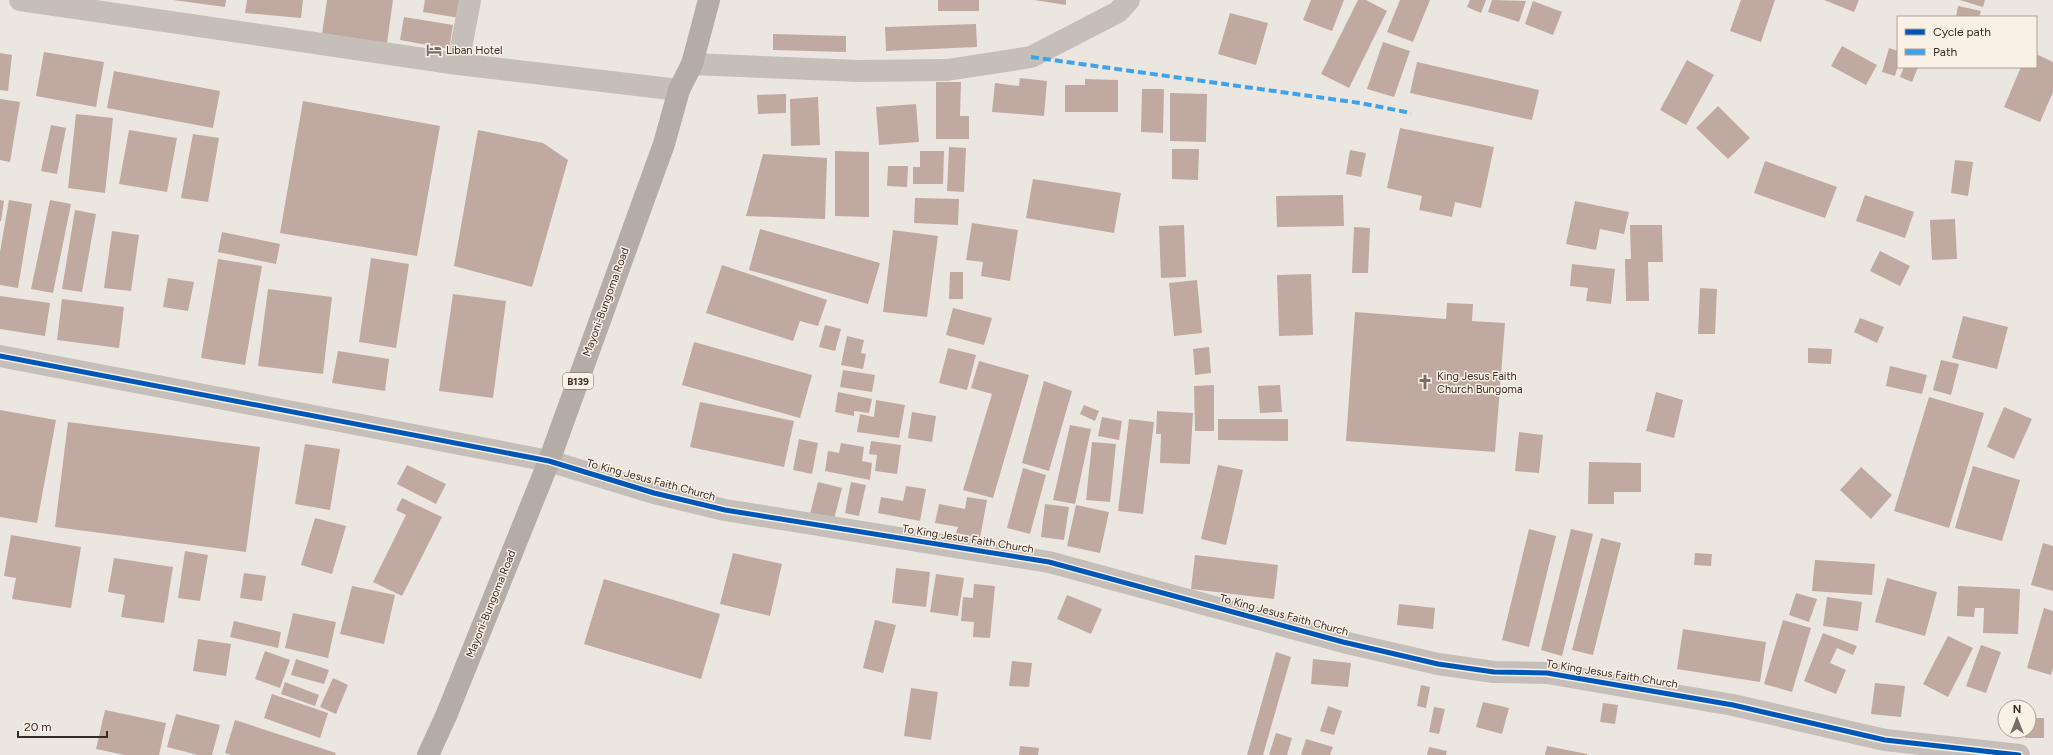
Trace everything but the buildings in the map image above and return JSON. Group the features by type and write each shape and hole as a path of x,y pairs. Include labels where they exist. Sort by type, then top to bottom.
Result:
{"main road":[{"name":"Mayoni-Bungoma Road","path":"428,755 446,716 549,461 664,144 679,90 692,64 709,0"}],"street":[{"path":"20,0 458,64 679,90"},
{"path":"458,64 470,0"},
{"path":"692,64 859,71 955,69 1030,57 1118,12 1129,0"},
{"name":"To King Jesus Faith Church","path":"0,356 549,461 654,493 725,510 1049,562 1343,642 1424,661 1494,672 1547,673 1733,705 1885,740 2019,755"}],"marked path":[{"path":"1031,57 1360,103 1411,113"}],"cycle path":[{"path":"0,356 549,461 654,493 725,510 1049,562 1343,642 1438,664 1494,672 1547,673 1733,705 1885,740 2019,755"}],"place":[{"name":"Liban Hotel","path":"434,50"},
{"name":"King Jesus Faith Church Bungoma","path":"1425,382"}]}
